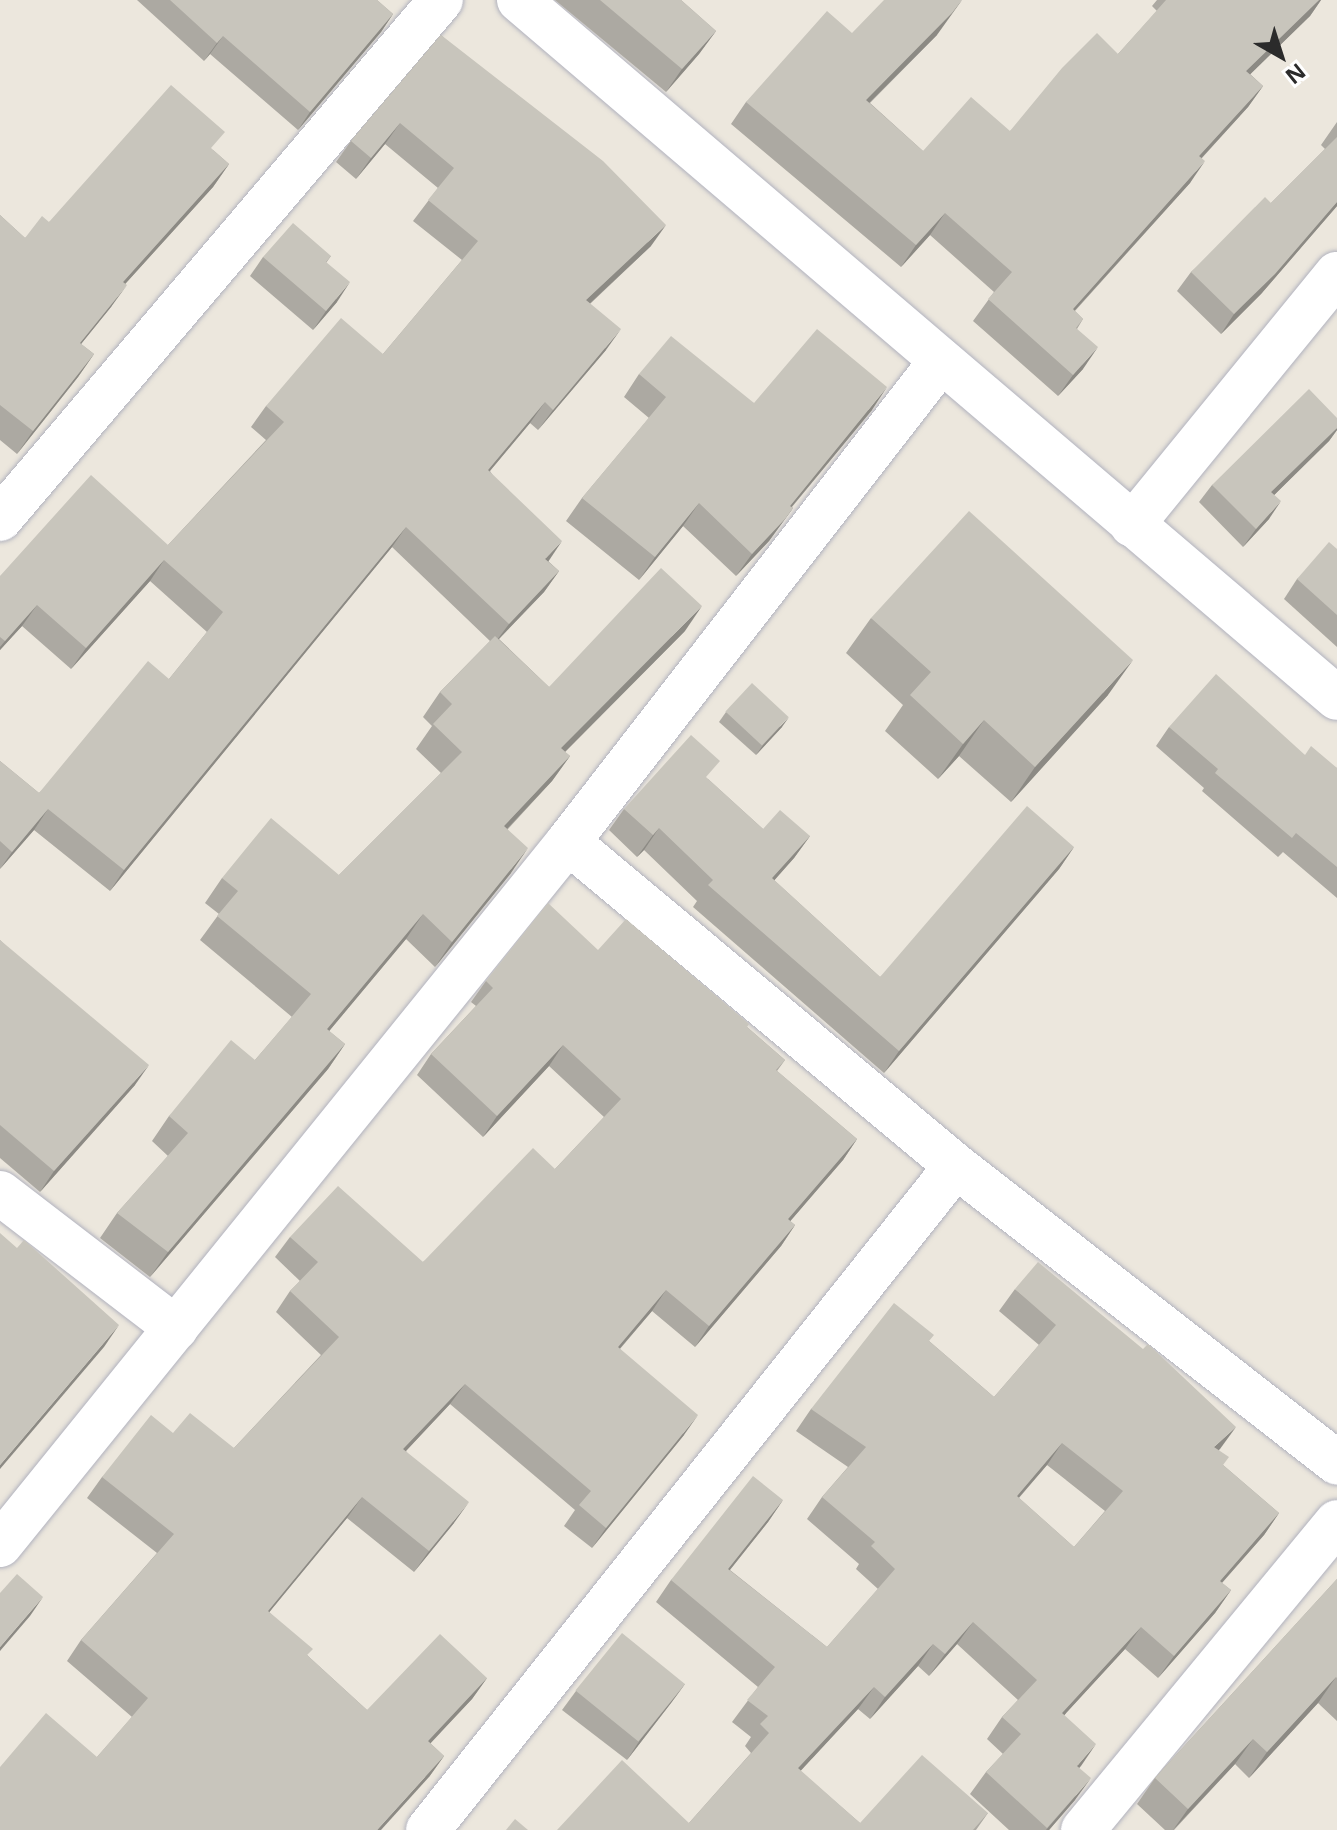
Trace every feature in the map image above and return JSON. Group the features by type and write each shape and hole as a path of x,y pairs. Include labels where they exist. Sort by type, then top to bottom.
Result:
{"street":[{"path":"0,519 441,0"},
{"path":"519,0 1337,698"},
{"path":"1132,525 1337,274"},
{"path":"0,1545 568,842 941,361"},
{"path":"568,842 956,1166 1337,1463"},
{"path":"428,1830 956,1166"},
{"path":"0,1193 176,1328"},
{"path":"1083,1830 1337,1522"}],"building":[{"path":"170,0 377,0 393,14 310,112 223,36 217,43"},
{"path":"600,0 681,0 716,31 682,69"},
{"path":"884,0 962,0 866,100 923,151 971,97 1010,131 1062,68 1097,33 1118,54 1166,0 1319,0 1246,71 1263,86 1199,156 1205,161 1073,309 1083,319 1076,328 1098,347 1073,375 988,299 1012,272 945,213 916,245 746,102 827,11 852,33"},
{"path":"441,35 603,161 666,225 586,300 621,329 553,410 545,402 488,470 562,541 545,559 559,571 509,624 406,527 124,870 48,809 12,852 0,841 0,761 39,793 148,661 169,679 223,612 164,560 86,648 37,605 5,641 0,637 0,576 91,475 168,545 284,422 266,406 341,318 383,354 478,241 428,200 454,168 400,123 371,158 351,141"},
{"path":"171,85 225,132 211,148 229,164 123,282 127,285 80,343 94,354 33,431 0,405 0,215 25,238 42,216 49,222"},
{"path":"1337,137 1337,202 1275,274 1234,314 1191,272 1265,197 1271,203"},
{"path":"293,223 331,256 326,262 350,282 326,311 263,257"},
{"path":"817,329 887,387 790,506 793,508 785,519 752,554 699,503 655,557 582,498 666,397 639,374 671,336 754,403"},
{"path":"1309,389 1337,418 1337,428 1271,492 1281,501 1256,529 1212,485"},
{"path":"969,511 1133,660 1035,767 984,720 963,744 910,695 931,672 871,618"},
{"path":"1329,542 1337,549 1337,615 1297,579"},
{"path":"661,568 702,606 561,748 570,756 504,826 528,848 452,942 423,914 327,1029 345,1044 168,1252 117,1213 188,1133 169,1116 231,1040 255,1060 311,994 217,916 238,891 222,878 271,818 339,875 462,752 433,724 452,704 440,692 495,636 549,687"},
{"path":"1216,674 1305,755 1311,746 1337,768 1337,867 1296,833 1292,838 1215,773 1218,769 1169,727"},
{"path":"752,683 789,717 762,746 725,712"},
{"path":"691,735 720,761 706,777 763,829 780,810 810,836 772,878 880,977 1027,806 1074,847 899,1051 708,885 713,880 659,828 653,835 624,809"},
{"path":"548,903 598,950 626,919 749,1024 747,1027 785,1060 776,1070 857,1139 788,1219 795,1225 709,1326 666,1290 618,1347 698,1415 606,1528 579,1505 591,1491 465,1384 403,1449 469,1502 429,1551 362,1497 268,1611 313,1649 307,1655 367,1710 440,1634 487,1678 428,1741 444,1756 377,1830 0,1830 0,1767 46,1713 97,1757 148,1698 81,1640 174,1534 102,1477 151,1415 173,1433 190,1413 234,1448 339,1337 290,1291 318,1262 290,1237 338,1186 423,1262 533,1148 555,1169 621,1099 563,1045 497,1116 431,1054 493,988 486,981"},
{"path":"0,940 149,1065 54,1171 0,1125"},
{"path":"0,1233 17,1248 24,1240 119,1325 0,1465"},
{"path":"1038,1262 1143,1349 1148,1344 1236,1427 1214,1447 1229,1457 1223,1465 1279,1513 1220,1581 1231,1590 1174,1656 1141,1627 1062,1713 1096,1744 1077,1766 1091,1778 1047,1828 986,1772 1021,1734 1002,1717 1037,1680 973,1622 945,1654 933,1644 885,1697 874,1687 798,1768 860,1823 922,1755 988,1813 973,1830 557,1830 622,1760 689,1823 769,1733 760,1724 768,1716 747,1700 775,1667 671,1580 753,1476 783,1500 728,1569 827,1647 895,1569 871,1546 875,1542 822,1497 866,1447 811,1409 894,1303 934,1335 929,1341 994,1397 1056,1325 1015,1289","holes":["1062,1443 1123,1491 1074,1547 1017,1496"]},
{"path":"17,1574 43,1597 0,1647 0,1593"},
{"path":"1337,1579 1337,1678 1267,1752 1253,1739 1188,1809 1155,1778"},
{"path":"622,1633 685,1684 638,1741 575,1691"},
{"path":"515,1819 528,1830 506,1830"}]}
